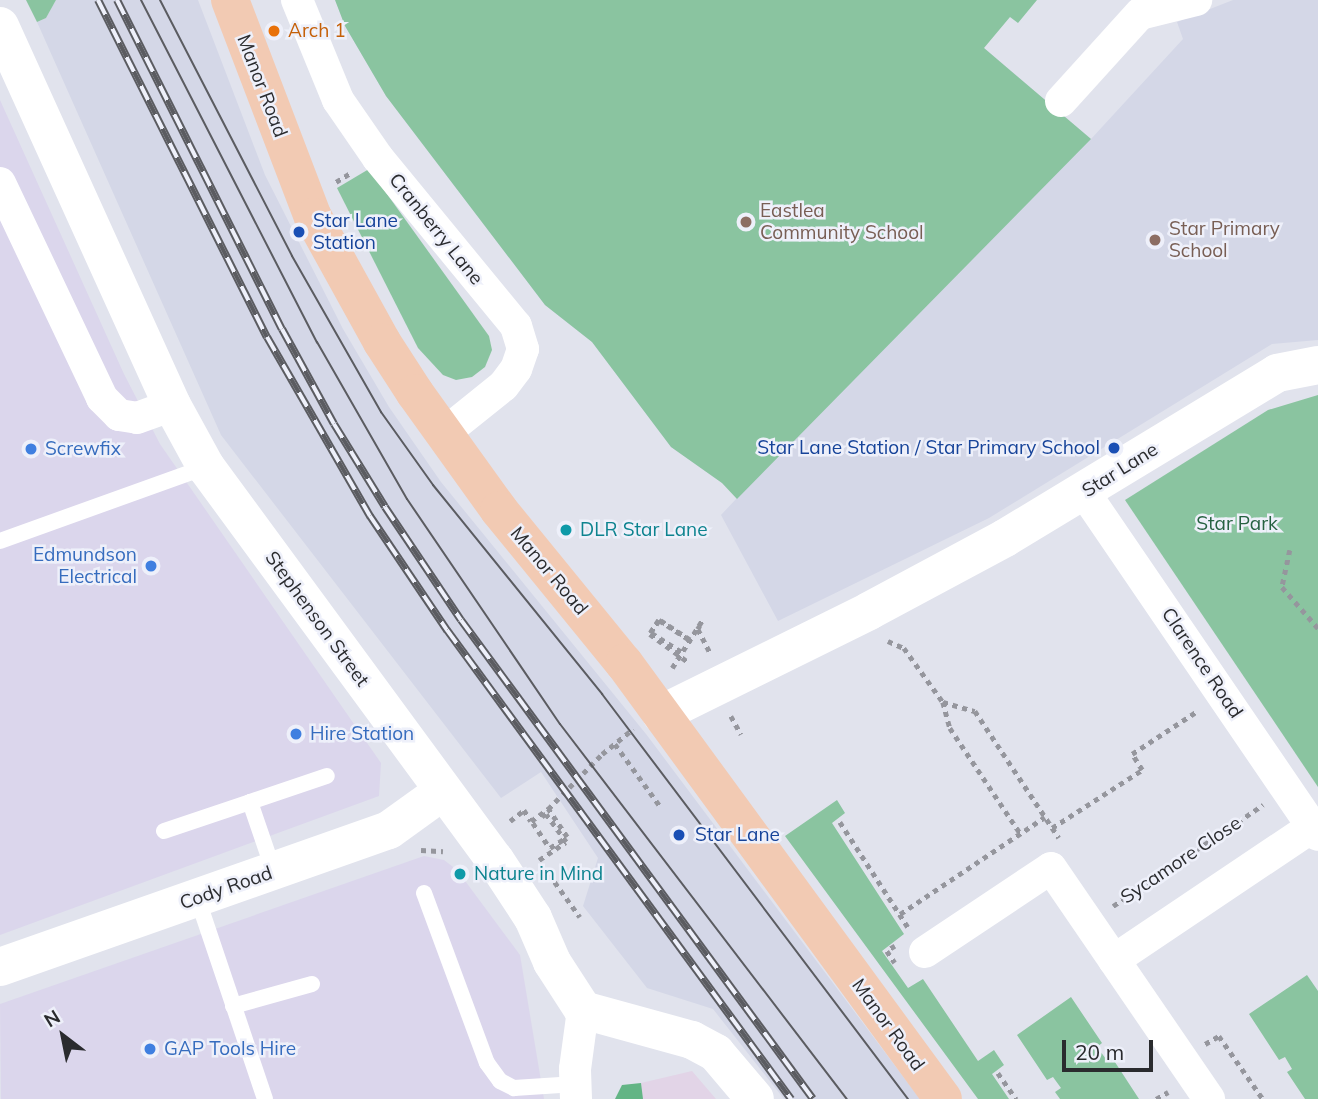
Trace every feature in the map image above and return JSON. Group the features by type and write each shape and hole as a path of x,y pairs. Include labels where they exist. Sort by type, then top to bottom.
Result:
{"main road":[{"name":"Manor Road","path":"230,0 313,217 382,342 442,435 499,510 613,648 651,716 943,1099"},
{"name":"Stephenson Street","path":"0,26 172,405 206,467 495,860 533,918 552,962 583,1010"},
{"name":"Star Lane","path":"651,716 869,611 1084,492 1243,391 1277,373 1318,365"},
{"name":"Cody Road","path":"0,967 390,830 443,791"},
{"path":"583,1010 692,1040 716,1053 755,1099"}],"street":[{"name":"Cranberry Lane","path":"297,0 338,100 378,159 516,326 523,349 516,369 503,386 442,435"},
{"path":"1060,101 1140,14 1196,0"},
{"path":"0,183 102,398 119,415 137,418 172,405"},
{"name":"Clarence Road","path":"1084,492 1315,831"},
{"path":"1114,960 1315,831"},
{"path":"914,942 1051,868 1209,1099"},
{"path":"576,1091 583,1010"}],"lane":[{"path":"0,541 206,467"},
{"path":"164,831 327,776"},
{"path":"250,802 274,872"},
{"path":"424,893 487,1063 500,1081 514,1088 576,1091"},
{"path":"197,897 265,1099"},
{"path":"233,1006 312,984"}],"path":[{"path":"1290,550 1282,587 1318,628"},
{"path":"669,673 703,619 698,629 711,654"},
{"path":"689,662 650,634 655,627 659,620 669,626 690,640 680,653 670,647 660,640 650,633 659,620 690,640"},
{"path":"884,639 904,648 943,702 950,728 1020,833"},
{"path":"943,702 975,711 1066,849"},
{"path":"1052,828 1142,770 1132,754 1206,705"},
{"path":"510,821 524,810 531,821 548,809 615,744 651,716"},
{"path":"731,716 741,734"},
{"path":"615,744 660,806"},
{"name":"Sycamore Close","path":"1107,910 1268,802"},
{"path":"548,809 567,837 559,842 550,848 533,823 546,814 559,833 566,842 539,860 580,917"},
{"path":"900,914 1045,817"},
{"path":"839,822 900,914 914,942 887,951 901,971"},
{"path":"418,850 438,849 447,852"},
{"path":"998,1073 1016,1099"},
{"path":"1156,1099 1175,1083"}],"shaded area":[{"path":"56,0 198,0 265,175 343,329 389,407 441,482 646,734 920,1099 784,1099 713,1009 647,988 583,906 598,858 541,772 501,798 221,435 37,22 46,18"},
{"path":"335,0 950,19 1091,139 1183,39 1177,22 1233,0 1318,0 1318,340 1272,344 989,518 778,621 721,515 737,498 722,483 671,447 592,342 545,305 386,96 345,26"},
{"path":"0,100 124,374 160,444 381,763 379,796 0,935"},
{"path":"424,856 444,860 457,870 520,955 544,1099 1,1099 0,1004"},
{"path":"692,1071 716,1099 642,1099 641,1083"}],"green space":[{"path":"26,0 56,0 46,18 37,22"},
{"name":"Eastlea Community School","path":"335,0 1037,0 1018,23 1010,17 984,48 1091,139 737,499 722,483 671,447 592,342 545,305 386,96 345,26"},
{"path":"369,169 489,336 492,350 485,367 472,377 456,380 443,375 418,348 337,188"},
{"name":"Star Park","path":"1318,395 1318,787 1125,500 1268,410"},
{"path":"837,800 845,813 832,823 904,934 882,951 908,988 923,979 978,1061 994,1050 1004,1065 992,1074 1009,1099 978,1099 785,836"},
{"path":"1307,975 1318,991 1318,1099 1305,1099 1287,1072 1292,1069 1285,1057 1279,1060 1249,1014"},
{"path":"1071,997 1102,1043 1097,1047 1106,1059 1111,1056 1139,1099 1060,1099 1055,1092 1061,1088 1053,1077 1047,1080 1017,1035"},
{"path":"641,1083 643,1099 615,1099 622,1085"}],"tram line":[{"path":"141,0 317,342 407,499 560,724 847,1099"},
{"path":"160,0 292,256 381,412 433,485 602,694 908,1099"}],"railway":[{"path":"98,0 267,337 370,516 447,630 791,1099"},
{"path":"117,0 282,329 334,424 385,507 461,620 813,1099"}],"place":[{"name":"Arch 1","path":"274,31"},
{"name":"Eastlea Community School","path":"746,222"},
{"name":"Star Lane Station","path":"299,232"},
{"name":"Star Primary School","path":"1155,240"},
{"name":"Star Lane Station / Star Primary School","path":"1114,448"},
{"name":"Screwfix","path":"31,449"},
{"name":"DLR Star Lane","path":"566,530"},
{"name":"Edmundson Electrical","path":"151,566"},
{"name":"Hire Station","path":"296,734"},
{"name":"Star Lane","path":"679,835"},
{"name":"Nature in Mind","path":"460,874"},
{"name":"GAP Tools Hire","path":"150,1049"}]}
